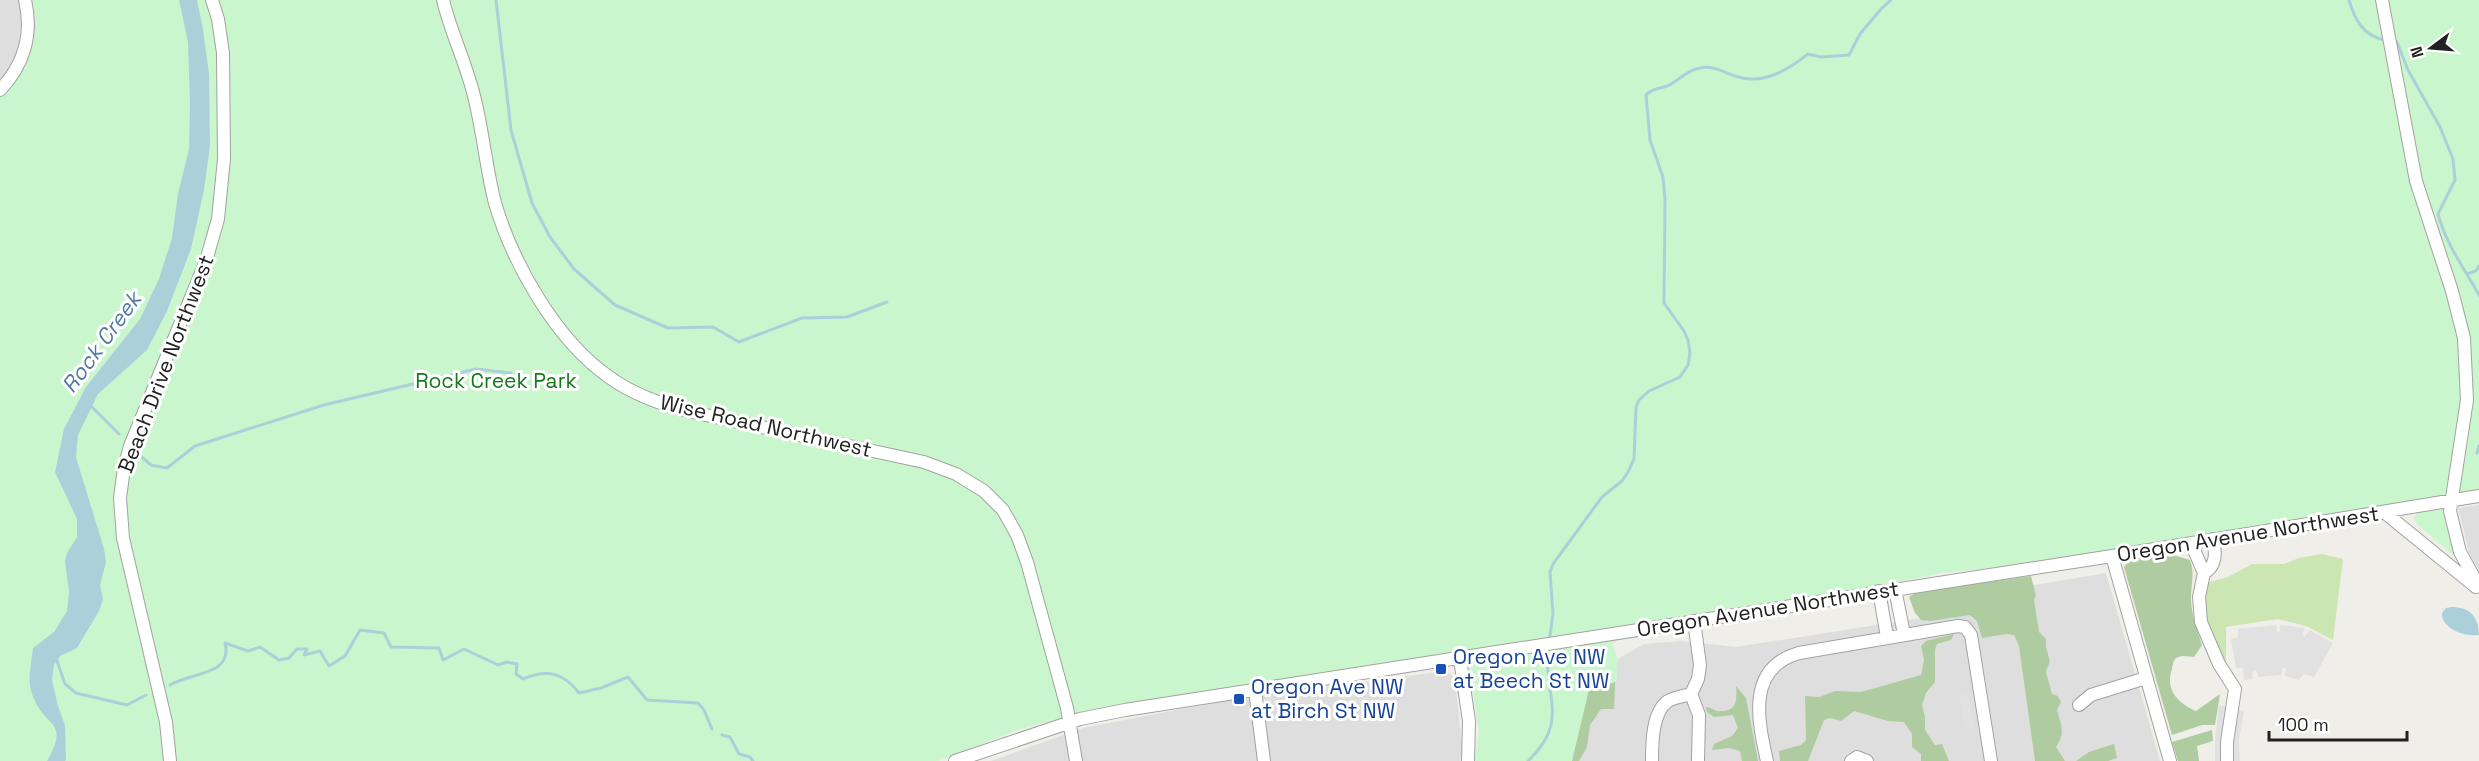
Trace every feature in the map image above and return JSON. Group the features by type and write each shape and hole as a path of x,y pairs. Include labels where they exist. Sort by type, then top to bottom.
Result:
{"street":[{"path":"0,90 15,72 25,50 28,25 25,0"},
{"name":"Beach Drive Northwest","path":"170,761 166,722 123,538 120,498 130,446 206,261 220,210 224,150 223,53 218,19 212,0"},
{"name":"Wise Road Northwest","path":"443,0 474,94 492,188 502,223 531,285 574,345 609,377 635,393 660,403 692,412 924,462 956,474 984,491 1006,515 1023,549 1070,722 1076,761"},
{"path":"2382,0 2418,190 2452,291 2465,346 2467,406 2451,516 2457,542 2479,588"},
{"name":"Oregon Avenue Northwest","path":"955,761 1070,722 1125,710 2112,556 2479,496"},
{"path":"2384,512 2479,588"},
{"path":"2204,573 2209,570 2214,561 2216,552 2213,539"},
{"path":"2191,543 2204,573 2198,605 2200,622 2209,644 2235,689 2227,742 2227,761"},
{"path":"2112,556 2170,761"},
{"path":"1895,589 1904,634"},
{"path":"1879,591 1887,637"},
{"path":"1694,621 1700,666 1698,680 1691,694 1699,715 1698,761"},
{"path":"1767,761 1759,699 1764,681 1772,669 1796,654 1958,626 1965,627 1970,632 1991,761"},
{"path":"1460,659 1469,721 1468,761"},
{"path":"2079,705 2091,695 2146,678"},
{"path":"1255,690 1264,761"},
{"path":"1652,761 1654,739 1662,709 1670,700 1691,694"},
{"path":"1851,761 1857,757 1867,761"}],"shaded area":[{"path":"0,0 33,0 37,32 26,68 0,103"},
{"path":"2479,505 2479,571 2469,552 2458,508"},
{"path":"2106,573 2160,761 1572,761 1589,690 1616,682 1618,659 1644,644 1681,641 1736,647 2030,601 2029,586"},
{"path":"2276,625 2277,632 2280,631 2280,625 2304,628 2304,637 2310,630 2333,643 2314,677 2304,674 2299,680 2285,676 2286,668 2283,668 2281,675 2259,677 2256,670 2252,672 2253,679 2244,680 2243,668 2236,668 2231,639 2238,637 2238,629"},
{"path":"1446,671 1455,678 1462,748 1460,761 991,761 1083,728 1234,699"},
{"path":"1968,692 1974,727 1965,728 1959,694"},
{"path":"2219,705 2244,711 2239,740 2240,761 2215,761"}],"green space":[{"name":"Rock Creek Park","path":"30,0 2479,0 2479,492 2035,563 1941,573 1864,589 1676,620 1612,643 1618,659 1616,682 1589,690 1572,761 1475,761 1479,731 1466,650 1099,708 1017,730 938,761 0,761 0,95 23,71 37,24"},
{"path":"2441,507 2447,521 2453,555 2417,524 2414,518 2418,512"},
{"path":"2322,554 2343,559 2333,640 2306,626 2278,619 2226,627 2226,664 2208,625 2205,606 2206,583 2228,577 2252,564 2284,564 2299,558"},
{"path":"2173,555 2190,560 2193,574 2192,610 2202,645 2194,657 2181,656 2174,660 2170,676 2172,689 2183,704 2196,711 2220,694 2215,725 2202,725 2172,735 2124,567 2128,561"},
{"path":"2031,576 2036,596 2034,600 2039,632 2046,639 2049,663 2046,672 2052,694 2058,696 2061,702 2057,710 2062,733 2056,747 2065,761 2035,761 2019,646 2014,635 1982,638 1977,621 1970,615 1930,621 1921,620 1915,613 1909,597 1917,592"},
{"path":"1954,634 1951,640 1937,644 1935,682 1926,693 1922,705 1925,730 1935,745 1942,744 1949,761 1921,761 1921,754 1912,747 1912,734 1904,722 1888,721 1854,711 1841,721 1830,718 1824,720 1808,761 1780,761 1779,751 1801,745 1806,740 1805,696 1819,697 1835,691 1861,692 1921,675 1924,660 1921,646 1926,641"},
{"path":"1616,661 1614,709 1601,709 1590,725 1587,747 1579,761 1540,761 1554,728"},
{"path":"1736,686 1746,698 1758,761 1742,761 1740,751 1729,748 1712,750 1714,744 1732,736 1738,728 1733,715 1714,717 1707,712 1706,707 1719,711 1733,707 1736,700"},
{"path":"2212,730 2213,741 2197,746 2199,761 2178,761 2172,742"},
{"path":"2114,744 2117,758 2108,761 2076,761 2089,752"}],"water":[{"name":"Rock Creek","path":"179,0 197,0 209,74 210,146 204,190 191,249 167,311 147,350 98,394 78,435 76,457 106,562 100,585 103,599 99,611 77,648 60,656 54,665 52,680 65,725 66,759 65,761 47,761 54,748 56,731 34,699 30,686 30,668 33,648 54,632 67,611 69,592 65,561 77,537 77,519 55,472 64,429 86,387 140,319 159,279 172,238 178,194 189,149 188,42"},
{"path":"2458,607 2472,614 2479,629 2479,635 2468,635 2450,628 2443,619 2442,613 2446,608"}],"waterway":[{"path":"496,0 511,130 532,203 550,237 574,269 615,305 668,328 713,327 739,342 802,318 847,317 887,302"},
{"path":"1549,642 1553,614 1550,572 1553,564 1602,497 1622,481 1628,472 1634,459 1636,407 1639,400 1649,391 1680,377 1688,365 1690,353 1688,340 1664,303 1665,200 1663,177 1650,140 1646,95 1671,84 1691,71 1705,67 1745,79 1755,79 1783,71 1808,54 1821,57 1849,55 1860,34 1891,0"},
{"path":"2349,0 2361,26 2371,35 2385,40"},
{"path":"2394,42 2397,42 2408,70 2440,127 2453,159 2455,180 2438,214 2451,246 2479,295"},
{"path":"2467,274 2476,271 2479,266"},
{"path":"138,454 151,465 167,468 195,446 324,405 476,369 511,373"},
{"path":"90,405 118,433"},
{"path":"2477,453 2479,446"},
{"path":"170,685 217,667 223,662 226,654 225,643 248,651 260,647 279,660 289,658 297,649 307,649 304,655 320,651 329,666 345,656 360,630 384,633 391,647 439,648 443,660 464,649 498,665 507,662 517,664 516,674 523,679 540,674 554,674 567,681 579,693 601,688 628,677 647,700 698,703 704,710 712,729"},
{"path":"1528,761 1549,733 1552,720 1547,666 1548,649"},
{"path":"56,658 65,684 76,693 127,705 146,695"},
{"path":"722,735 730,737 739,754 750,757 753,761"}],"place":[{"name":"Oregon Ave NW at Beech St NW","path":"1441,669"},
{"name":"Oregon Ave NW at Birch St NW","path":"1239,699"}]}
